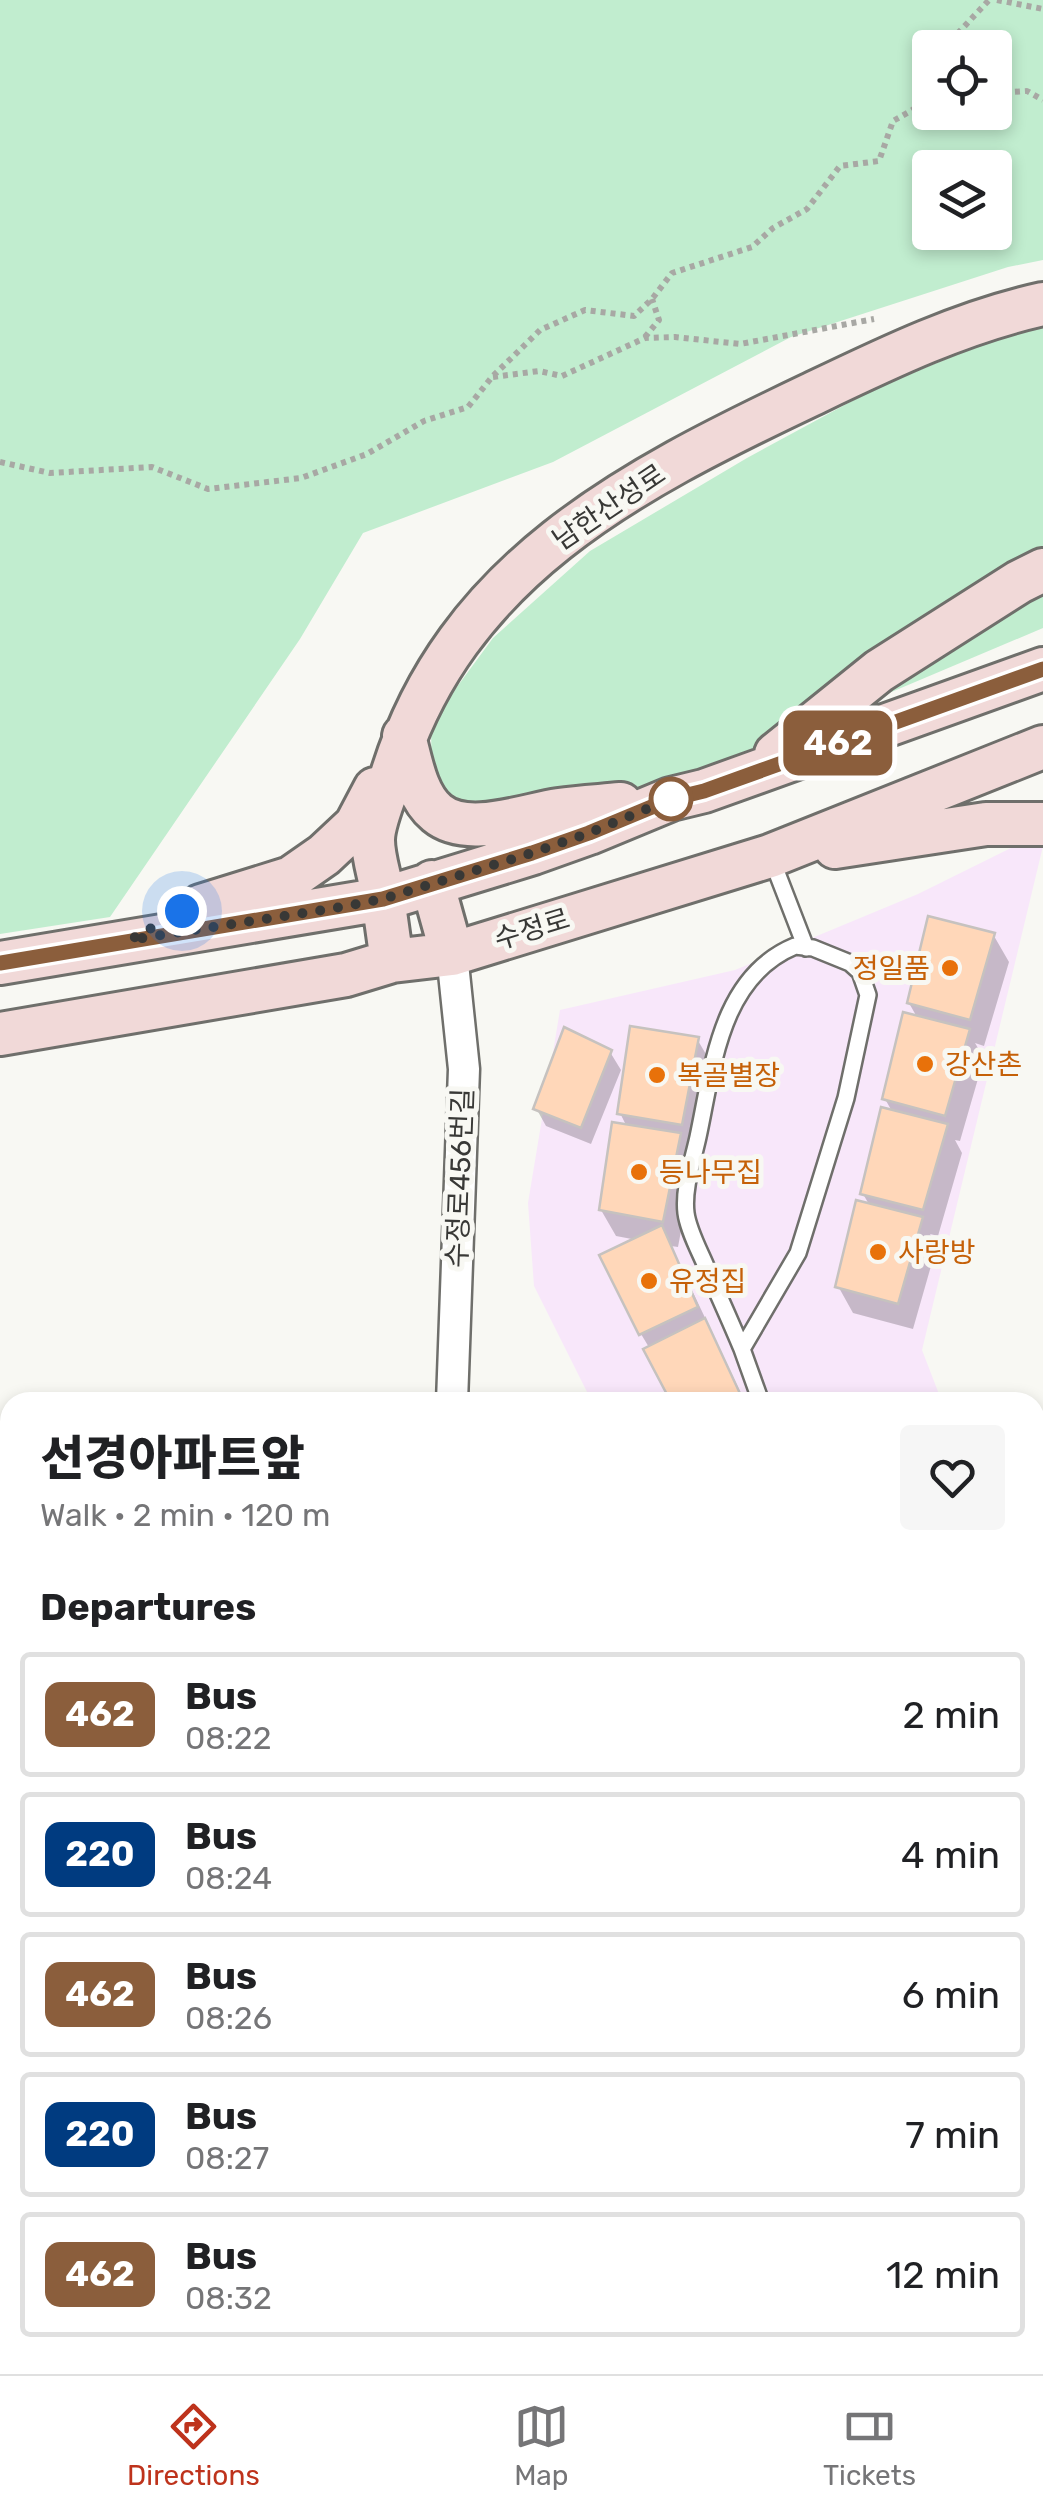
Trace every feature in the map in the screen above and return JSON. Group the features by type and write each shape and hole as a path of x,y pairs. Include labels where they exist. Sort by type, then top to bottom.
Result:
{"main road":[{"name":"남한산성로","path":"392,960 373,839 404,736 434,677 467,627 523,566 571,528 650,476 731,432 883,360 982,320 1043,304"},
{"path":"752,774 879,671 1043,570"},
{"path":"404,736 420,790 433,810 449,821 512,821 556,810 671,799 704,791 1043,669"},
{"path":"130,940 182,911 291,878 324,855 356,825 404,736"},
{"name":"수정로","path":"0,1034 346,975 392,960 452,954 770,856 1043,747"},
{"path":"0,963 383,899 532,853 671,799"},
{"path":"770,856 986,824 1043,824"},
{"path":"432,882 452,954"}],"street":[{"name":"수정로456번길","path":"452,954 464,1069 452,1392"}],"lane":[{"path":"770,856 806,948"},
{"path":"742,1348 798,1253 846,1098 868,995 860,972 850,964 795,946 762,965 734,1001 720,1035 688,1188 686,1213 758,1392"}],"path":[{"path":"961,30 989,0"},
{"path":"997,0 1043,9"},
{"path":"1012,93 1026,92 1043,100"},
{"path":"0,462 50,473 152,467 208,489 300,478 366,454 424,421 468,407 540,330 584,310 634,316 672,273 752,247 773,228 807,209 840,166 879,161 893,121 912,110"},
{"path":"644,338 658,320 652,299"},
{"path":"492,377 538,371 562,376 644,338 740,344 885,316"}],"shaded area":[{"path":"1043,832 1043,846 922,1350 938,1392 587,1392 534,1286 528,1203 560,1010 735,970 918,894"}],"green space":[{"path":"0,0 1043,0 1043,260 1008,267 791,337 553,462 363,533 300,639 110,917 0,934"},
{"path":"1043,325 1043,628 686,779 497,830 432,806 431,722 493,638 590,551 747,458 876,388 1027,326"}],"building":[{"name":"정일품","path":"928,916 995,933 970,1020 907,1003"},
{"name":"강산촌","path":"903,1012 970,1029 945,1116 882,1099"},
{"name":"복골별장","path":"630,1026 699,1037 682,1125 617,1114"},
{"path":"564,1027 612,1050 581,1128 533,1109"},
{"path":"881,1107 948,1124 923,1210 860,1194"},
{"name":"등나무집","path":"612,1122 681,1133 663,1222 599,1210"},
{"name":"사랑방","path":"856,1200 923,1217 898,1304 835,1287"},
{"name":"유정집","path":"662,1225 698,1307 639,1335 599,1255"},
{"path":"705,1318 739,1392 666,1392 643,1349"}],"bus line":[{"name":"462","path":"0,963 383,899 532,853 671,799 704,791 1043,669"}],"place":[{"name":"정일품","path":"950,968"},
{"name":"강산촌","path":"925,1064"},
{"name":"복골별장","path":"657,1075"},
{"name":"등나무집","path":"639,1172"},
{"name":"사랑방","path":"878,1252"},
{"name":"유정집","path":"649,1281"}],"route":[{"path":"182,911 130,940 383,899 532,853 671,799"}]}
